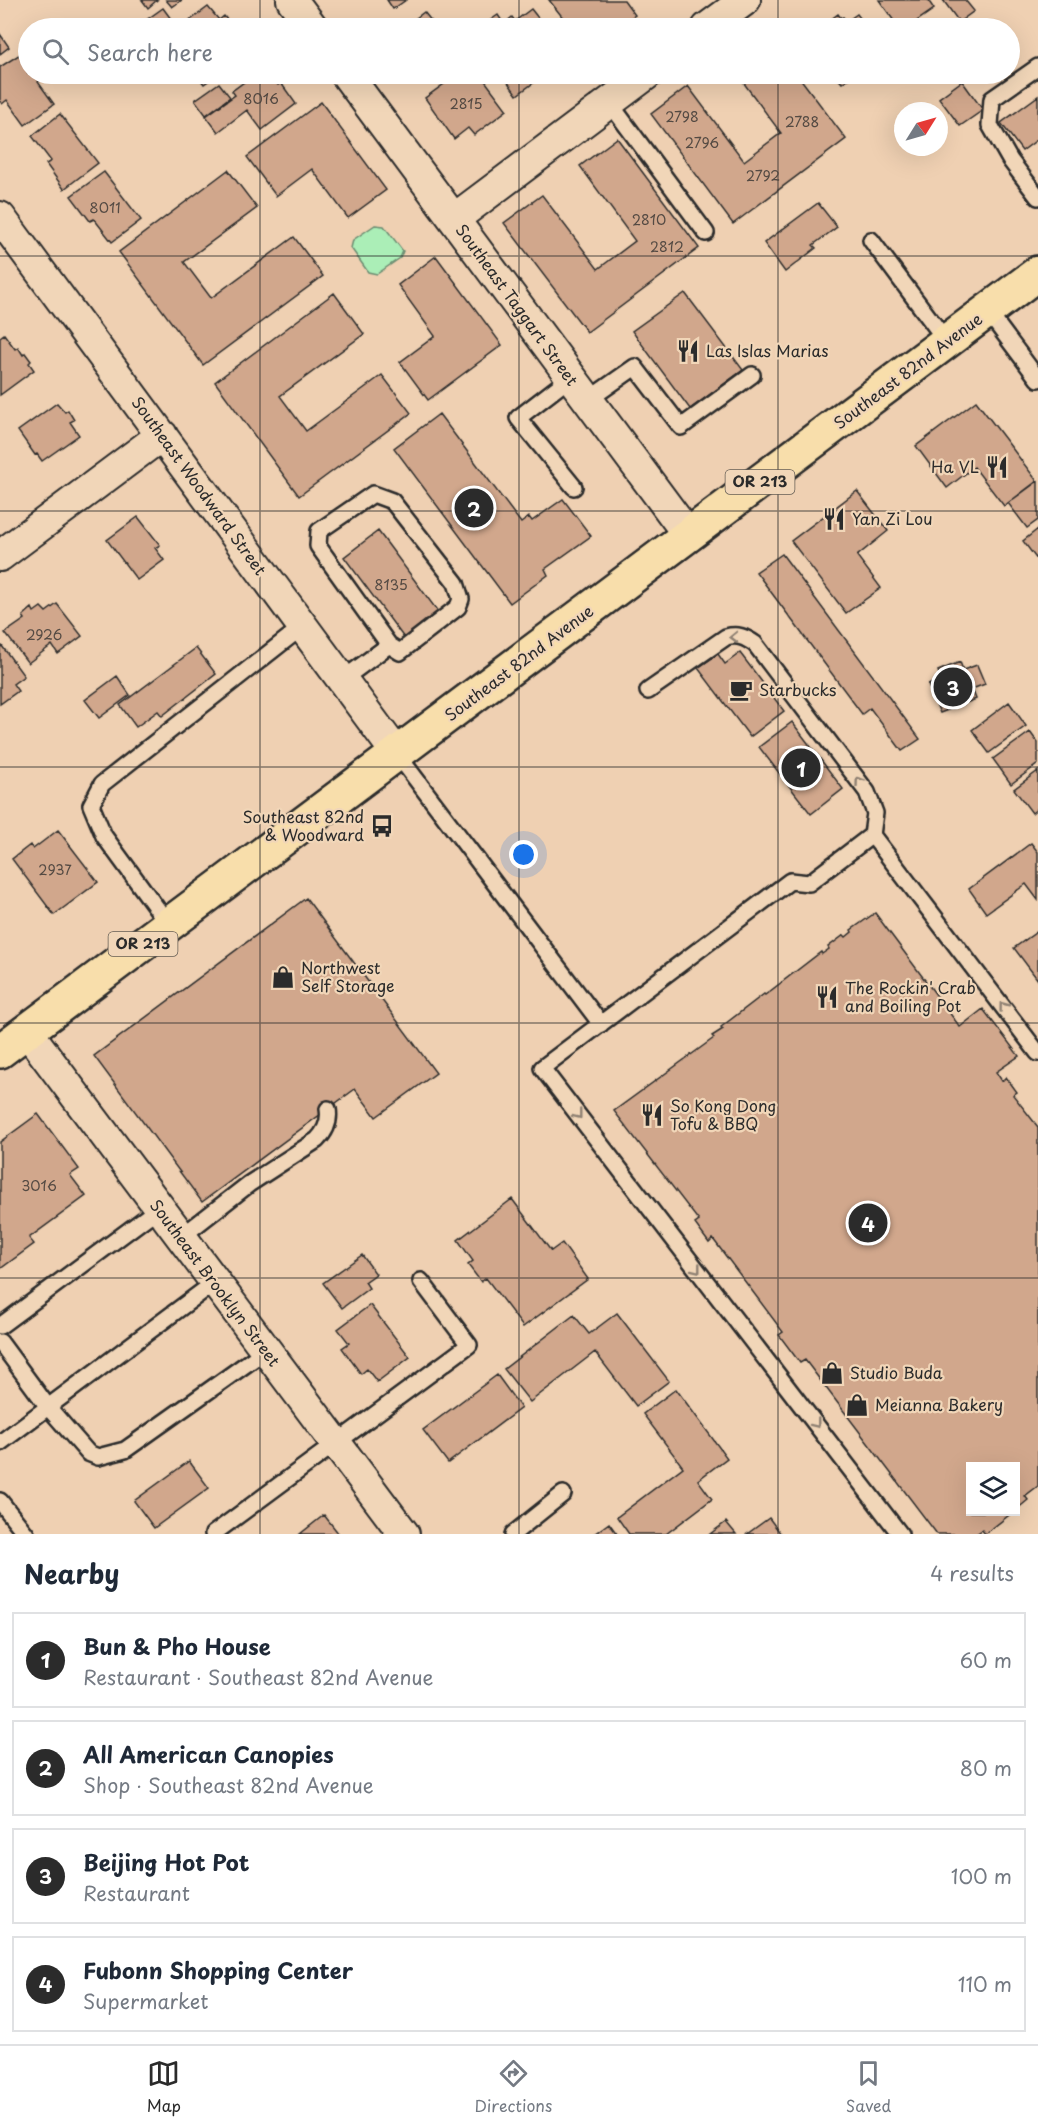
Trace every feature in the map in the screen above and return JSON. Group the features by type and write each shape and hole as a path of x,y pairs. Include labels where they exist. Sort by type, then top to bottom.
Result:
{"main road":[{"name":"Southeast 82nd Avenue","path":"0,1051 1038,273"}],"street":[{"path":"292,0 306,18"},
{"path":"721,18 745,0"},
{"name":"Southeast Taggart Street","path":"353,84 688,536"},
{"path":"454,219 633,84"},
{"name":"Southeast Woodward Street","path":"0,217 397,754"},
{"path":"0,556 162,435"},
{"name":"Southeast Brooklyn Street","path":"27,1031 404,1534"}],"lane":[{"path":"1020,80 1038,67"},
{"path":"1014,84 992,99 990,125 1010,160 1038,197"},
{"path":"609,102 706,233"},
{"path":"871,240 947,342"},
{"path":"988,312 1038,379"},
{"path":"574,488 518,418 579,388 635,367 681,427 752,375"},
{"path":"374,494 392,501 456,583 461,599 458,607 400,652 389,645 318,546 319,531 374,494"},
{"path":"169,925 104,836 91,805 102,784 302,627"},
{"path":"648,691 726,637 737,635 748,639 755,644 867,792 876,813 872,835 809,883 790,881 543,1068 900,1534"},
{"path":"342,680 389,645"},
{"path":"397,754 601,1024"},
{"path":"872,835 1038,1053"},
{"path":"181,1238 249,1184 317,1140 328,1124 328,1108"},
{"path":"0,1326 159,1208"},
{"path":"213,1534 469,1346 421,1281"},
{"path":"0,1443 214,1282"},
{"path":"0,1342 48,1407 88,1453 98,1457 125,1450 266,1350"},
{"path":"513,1534 563,1494"},
{"path":"0,1501 26,1534"}],"green space":[{"path":"375,225 384,226 403,251 400,258 377,274 368,272 351,248 353,240"}],"building":[{"path":"142,0 157,0 148,8"},
{"path":"166,0 182,0 172,7"},
{"path":"387,0 406,0 393,9"},
{"path":"549,0 624,0 635,15 631,18 563,18"},
{"path":"879,0 928,0 934,9 921,18 892,18"},
{"path":"943,0 965,0 974,11 964,18 956,18"},
{"path":"208,7 217,18 193,18"},
{"path":"163,8 170,18 149,18"},
{"path":"531,9 538,18 519,18"},
{"path":"424,12 429,18 416,18"},
{"path":"0,34 9,47 0,54"},
{"path":"18,55 18,84 39,84 54,104 25,125 7,100 2,104 0,101 0,67"},
{"path":"218,84 230,97 206,115 195,100"},
{"path":"241,84 282,84 296,104 262,130 247,110 218,132 206,116 235,95 232,91"},
{"path":"444,84 488,84 507,110 474,135 468,128 454,139 425,98"},
{"path":"509,84 532,84 517,95"},
{"path":"744,84 805,84 846,139 733,224 651,114 688,86 744,161 781,133"},
{"path":"958,84 964,84 983,110 960,126 948,110 948,102 942,102 939,98"},
{"path":"1038,96 1038,139 1022,151 1001,123"},
{"path":"321,102 386,190 348,218 312,169 276,196 247,157"},
{"path":"60,114 98,163 64,189 46,164 51,161 32,136"},
{"path":"617,138 699,248 587,332 504,223 542,195 598,269 635,241 580,166"},
{"path":"228,170 257,208 184,262 211,298 294,237 323,276 203,365 119,252"},
{"path":"104,172 141,220 112,242 94,219 90,221 71,196"},
{"path":"818,203 837,227 813,245 816,248 785,272 764,243"},
{"path":"436,256 502,345 428,400 400,362 435,336 398,285"},
{"path":"334,293 364,334 280,396 306,431 382,375 411,413 299,496 215,382"},
{"name":"Las Islas Marias","path":"685,293 743,370 690,409 632,331"},
{"path":"4,334 15,349 18,347 23,355 25,353 34,370 0,395 0,337"},
{"path":"976,401 1037,481 1004,506 974,467 947,488 916,446"},
{"path":"57,403 65,412 68,410 74,420 70,422 79,435 42,461 18,431"},
{"path":"439,414 521,523 529,517 532,521 563,499 591,536 545,569 548,575 510,603 394,448"},
{"path":"1038,481 1038,520 1027,528 1008,503"},
{"path":"857,491 888,531 857,556 881,588 846,613 791,541"},
{"path":"138,517 160,545 155,548 164,560 137,580 107,540"},
{"path":"1038,529 1038,561 1023,541"},
{"path":"378,531 439,613 404,638 344,557"},
{"path":"782,554 920,739 902,751 870,708 862,714 756,572"},
{"path":"57,604 82,636 58,654 52,645 28,663 5,633 25,619 23,616 32,608 34,612 41,607 46,612"},
{"path":"2,646 24,676 13,684 18,691 0,704 0,647"},
{"path":"196,648 216,674 162,716 158,711 136,727 120,705"},
{"name":"Starbucks","path":"740,653 784,711 750,737 698,668 718,654 725,664"},
{"path":"960,662 963,670 977,665 985,684 972,689 976,699 940,713 928,685 941,680 938,671"},
{"path":"117,676 130,695 99,718 85,700"},
{"path":"1009,702 1026,726 989,753 972,730"},
{"path":"792,722 843,789 811,814 759,747"},
{"path":"1030,732 1038,743 1038,764 1011,784 993,759"},
{"path":"1038,771 1038,808 1032,813 1014,789"},
{"path":"58,830 98,882 54,915 12,859 30,845 33,849"},
{"path":"1031,843 1038,852 1038,900 1026,884 986,913 969,889"},
{"name":"Northwest Self Storage","path":"306,898 436,1073 376,1117 355,1089 202,1202 94,1056"},
{"path":"875,913 960,1027 983,1009 1019,1056 996,1072 1002,1081 1006,1077 1017,1092 1013,1095 1038,1127 1038,1486 1025,1496 1028,1500 1020,1507 1020,1462 966,1462 966,1516 1008,1516 985,1534 982,1530 976,1534 937,1534 805,1360 800,1363 779,1335 783,1332 713,1239 709,1243 695,1224 699,1221 614,1111 714,1038 712,1036 723,1029 721,1027 821,952 822,954 829,949 828,947 844,935 846,937 852,932 851,930"},
{"path":"1038,931 1038,980 1014,948"},
{"path":"38,1114 79,1169 70,1175 86,1196 29,1238 34,1244 0,1269 0,1142"},
{"path":"512,1199 551,1251 562,1243 588,1279 523,1327 486,1278 481,1282 468,1265 473,1261 458,1240"},
{"path":"362,1255 376,1274 365,1282 369,1288 342,1308 323,1283"},
{"path":"370,1305 410,1357 377,1382 367,1369 361,1374 342,1348 349,1343 338,1329"},
{"path":"617,1313 669,1381 636,1406 595,1352 530,1402 504,1369 574,1315 589,1334"},
{"path":"497,1375 521,1408 448,1463 423,1430"},
{"path":"676,1389 727,1458 698,1480 712,1499 666,1534 629,1534 617,1517 683,1467 643,1414"},
{"path":"189,1461 209,1488 154,1528 134,1501"},
{"path":"324,1515 339,1534 300,1534"},
{"path":"769,1518 781,1534 747,1534"},
{"path":"726,1522 736,1534 710,1534"},
{"path":"609,1523 617,1534 594,1534"}],"place":[{"name":"Las Islas Marias","path":"688,351"},
{"name":"Ha VL","path":"997,467"},
{"name":"All American Canopies","path":"474,508"},
{"name":"Yan Zi Lou","path":"834,519"},
{"name":"Beijing Hot Pot","path":"953,687"},
{"name":"Starbucks","path":"741,690"},
{"name":"Bun & Pho House","path":"801,768"},
{"name":"Southeast 82nd & Woodward","path":"382,826"},
{"name":"Northwest Self Storage","path":"283,977"},
{"name":"The Rockin' Crab and Boiling Pot","path":"827,997"},
{"name":"So Kong Dong Tofu & BBQ","path":"652,1115"},
{"name":"Fubonn Shopping Center","path":"868,1223"},
{"name":"Studio Buda","path":"832,1373"},
{"name":"Meianna Bakery","path":"857,1405"}]}
